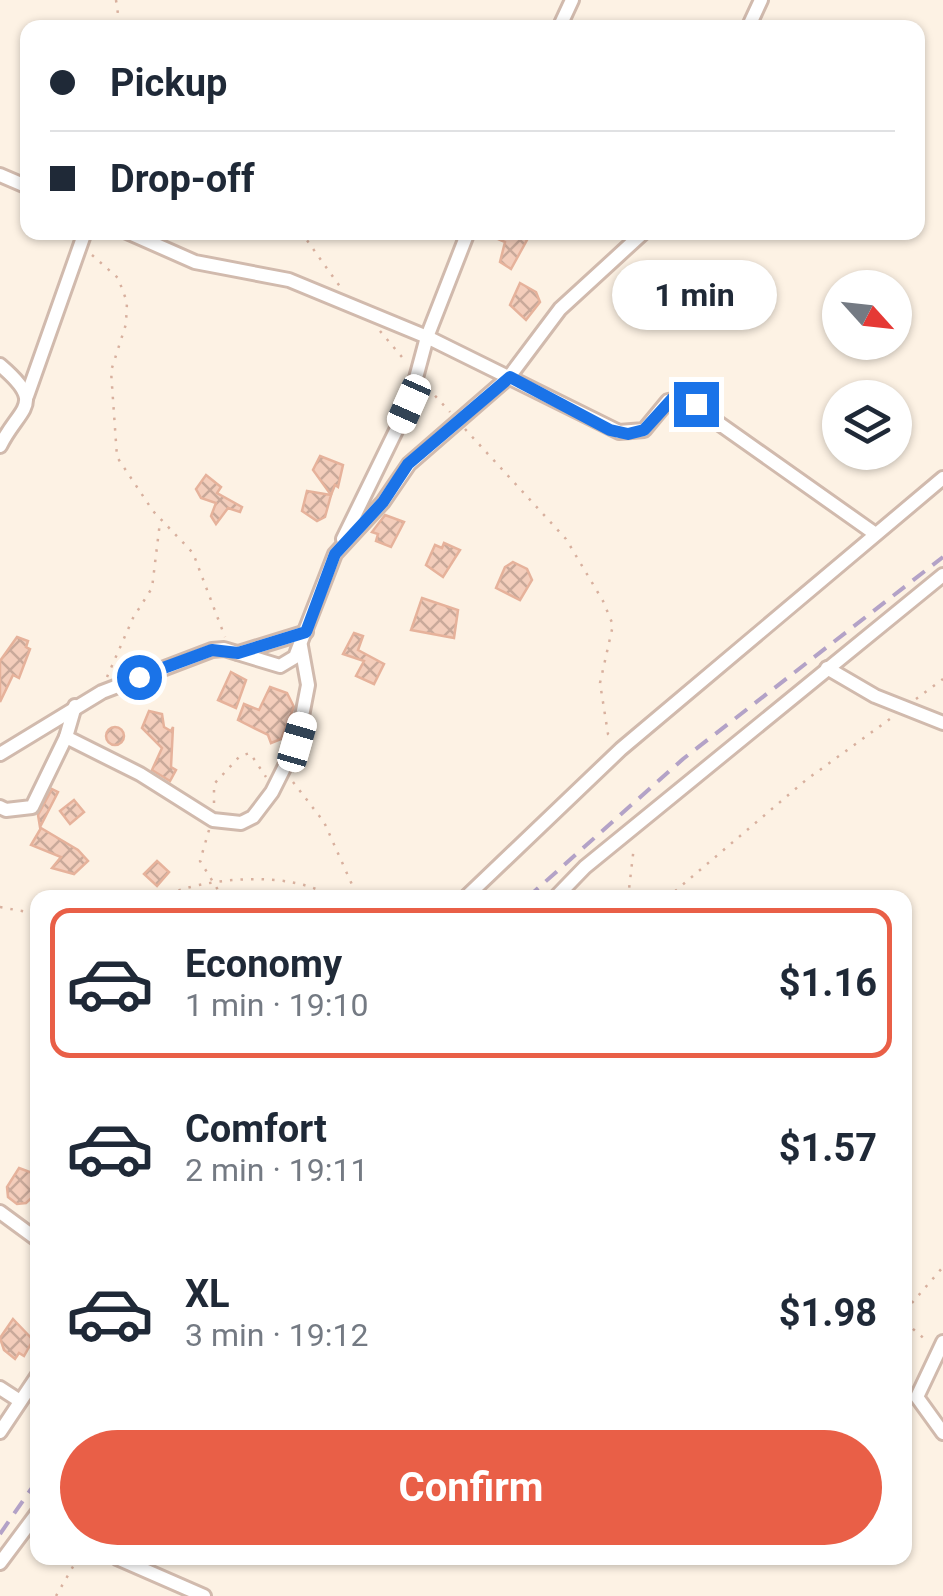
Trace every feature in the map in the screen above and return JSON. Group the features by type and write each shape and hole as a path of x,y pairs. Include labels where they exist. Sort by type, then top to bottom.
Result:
{"street":[{"path":"0,446 28,406 28,396 82,240"},
{"path":"145,240 194,262 289,280 427,337 610,430 628,434 650,425 673,398 690,401 874,533"},
{"path":"0,754 102,692 224,648 280,666 296,657 335,554 409,404 427,337 465,240"},
{"path":"335,554 383,502 408,464 510,377 560,310 635,240"},
{"path":"0,366 28,396"},
{"path":"473,890 621,749 943,478"},
{"path":"564,890 630,830 943,576"},
{"path":"238,653 306,632"},
{"path":"66,737 140,774 213,820 241,823 253,817 272,792 305,716 308,685 302,646"},
{"path":"827,668 904,708 943,723"},
{"path":"0,807 32,807 66,737 75,706"},
{"path":"0,1212 30,1234"},
{"path":"941,1345 917,1397 943,1433"},
{"path":"0,1432 30,1387"},
{"path":"0,1388 20,1401"},
{"path":"0,1563 30,1524"},
{"path":"133,1565 204,1596"}],"path":[{"path":"83,240 124,288 126,324 111,371 117,457 199,566 224,629 224,648"},
{"path":"102,692 133,618 152,588 160,519"},
{"path":"556,531 571,545 611,619 612,644 600,688 608,734 618,740 621,749"},
{"path":"676,890 806,780 943,679"},
{"path":"215,890 200,861 213,820 214,784 240,756 250,753 258,758 272,792"},
{"path":"284,768 324,822 354,890"},
{"path":"629,890 635,852 630,830"},
{"path":"176,890 253,878 323,890"},
{"path":"0,907 30,913"},
{"path":"912,1303 943,1267"},
{"path":"912,1326 941,1345"},
{"path":"56,1596 74,1565"}],"building":[{"path":"500,240 527,240 511,269 500,262 505,242"},
{"path":"520,283 536,292 540,302 526,320 510,305"},
{"path":"320,456 343,465 338,487 335,485 331,495 313,470"},
{"path":"206,475 221,487 217,493 242,507 240,512 228,508 216,524 211,516 216,503 201,498 196,489"},
{"path":"307,491 331,495 325,517 317,521 302,511"},
{"path":"385,515 404,522 391,547 376,541 378,534 372,532"},
{"path":"444,543 460,550 443,577 426,565 435,545 442,548"},
{"path":"513,562 527,569 532,580 520,600 496,588 505,567"},
{"path":"422,598 458,610 454,638 411,630"},
{"path":"354,633 363,636 358,650 384,664 374,684 356,676 364,661 343,654"},
{"path":"17,637 28,641 26,647 30,649 19,678 13,675 0,702 0,661"},
{"path":"231,672 246,680 236,708 218,700"},
{"path":"270,687 287,693 294,707 281,739 271,743 268,735 238,720 244,704 259,710"},
{"path":"149,711 162,714 164,727 171,731 173,727 171,767 176,770 170,781 152,770 162,748 142,728"},
{"path":"115,727 122,729 122,743 115,745 108,743 106,736 108,729"},
{"path":"52,789 58,792 40,827 38,815"},
{"path":"74,800 84,812 70,824 60,811"},
{"path":"41,828 78,850 88,861 74,874 52,868 61,857 31,845"},
{"path":"157,861 169,872 157,886 144,874"},
{"path":"19,1168 30,1172 30,1199 26,1203 17,1204 8,1197 7,1187"},
{"path":"13,1319 30,1337 30,1345 24,1356 19,1353 15,1359 4,1350 0,1338"}],"railway":[{"path":"536,890 683,759 943,557"},
{"path":"0,1534 30,1491"}],"route":[{"path":"139,677 212,650 224,648 238,653 306,632 335,554 383,502 408,464 510,377 619,432 635,434 644,430 673,398 696,404"}]}
